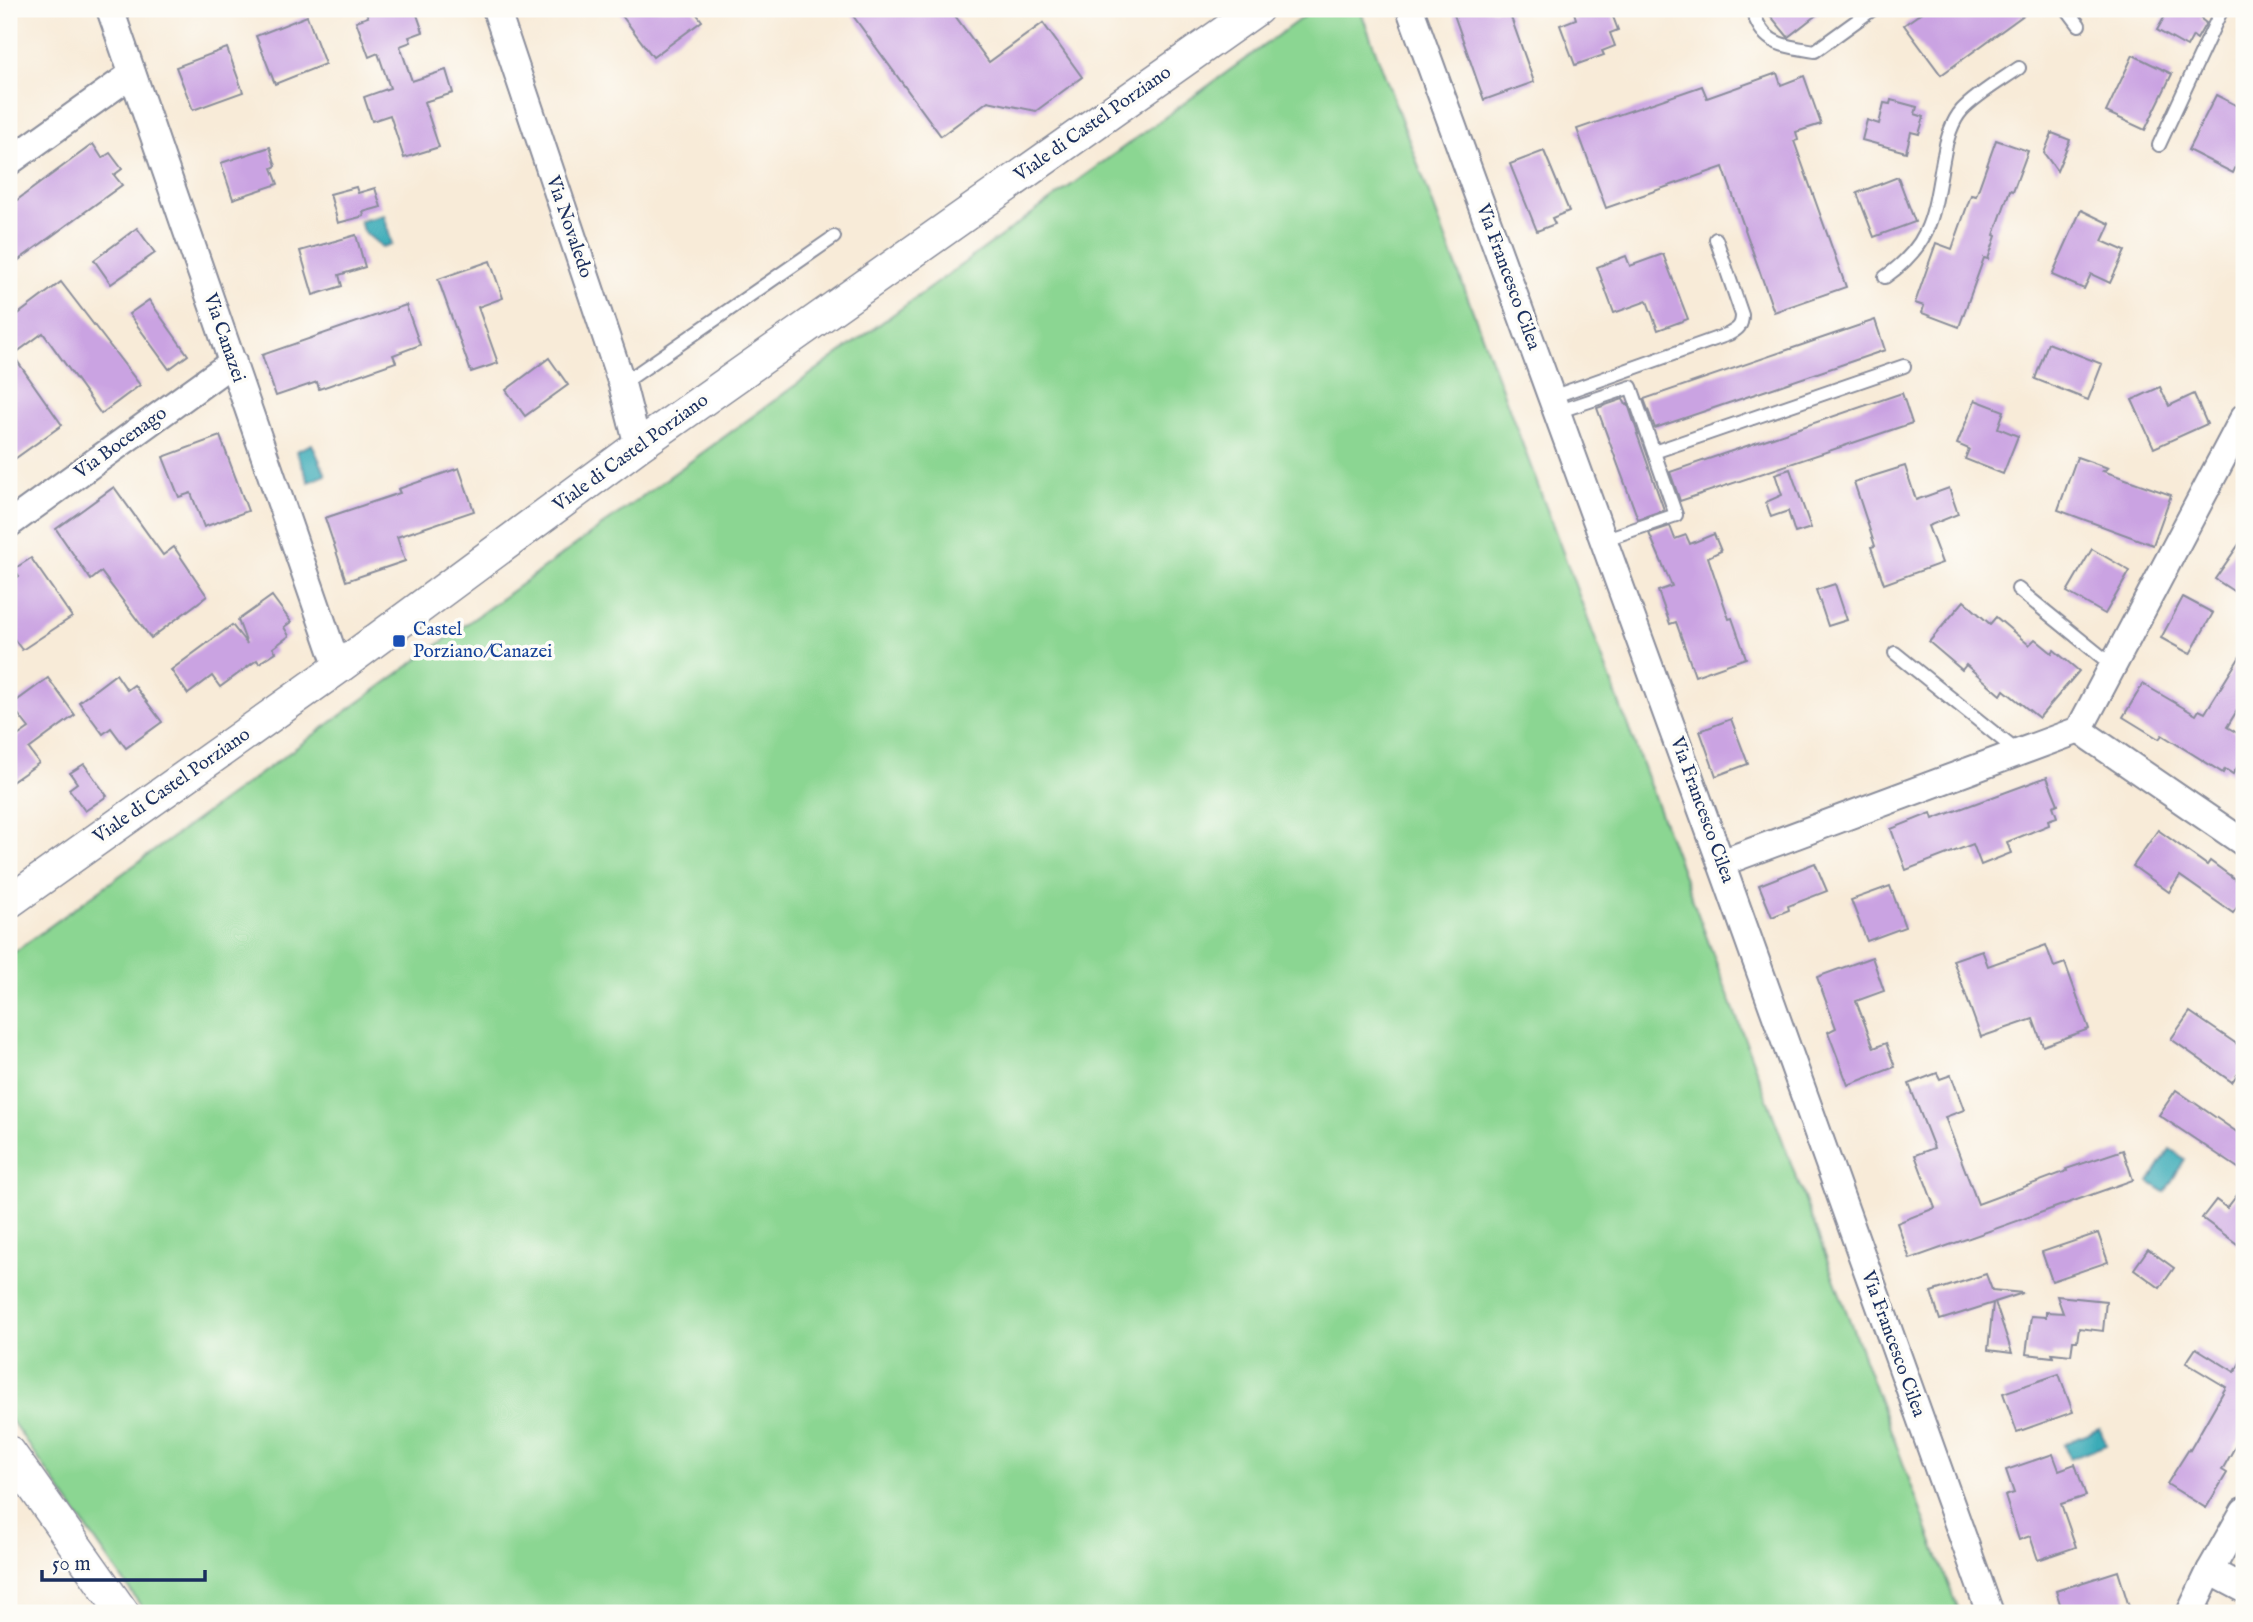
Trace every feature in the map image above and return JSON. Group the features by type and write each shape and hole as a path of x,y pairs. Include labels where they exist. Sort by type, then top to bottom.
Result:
{"street":[{"name":"Via Canazei","path":"110,9 338,668"},
{"name":"Via Novaledo","path":"496,9 622,384 638,446"},
{"name":"Viale di Castel Porziano","path":"9,902 338,668 638,446 1256,9"},
{"name":"Via Francesco Cilea","path":"1410,9 1990,1613"},
{"path":"9,162 132,74"},
{"name":"Via Bocenago","path":"9,524 233,362"},
{"path":"1721,863 2079,730 2244,418"},
{"path":"2079,730 2244,843"},
{"path":"9,1452 123,1613"},
{"path":"2190,1613 2244,1511"},
{"path":"2210,1571 2244,1589"}],"lane":[{"path":"1752,9 1756,23 1766,37 1777,44 1815,51 1873,9"},
{"path":"2067,9 2079,25"},
{"path":"2159,145 2222,9"},
{"path":"1885,277 1906,262 1923,240 1932,217 1947,140 1961,111 2019,68"},
{"path":"622,384 834,237"},
{"path":"1554,405 1739,328 1742,315 1716,239"},
{"path":"1654,452 1904,366"},
{"path":"1554,405 1631,387 1675,514 1603,540"},
{"path":"2018,589 2113,666"},
{"path":"1895,653 2019,752"}],"green space":[{"path":"1314,9 1360,9 1959,1613 146,1613 9,1417 9,956"}],"water":[{"path":"384,215 392,244 382,247 363,231 360,221"},
{"path":"312,444 326,475 309,482 296,451"},
{"path":"2170,1149 2185,1159 2165,1192 2149,1182"},
{"path":"2100,1429 2106,1445 2070,1459 2064,1444"}],"building":[{"path":"365,9 415,9 423,32 409,37 411,42 400,46 412,81 446,70 453,93 424,102 439,147 404,158 390,115 372,121 364,97 390,88 378,53 369,57 356,21 368,17"},
{"path":"617,9 693,9 702,21 653,57"},
{"path":"848,9 950,9 989,62 1043,23 1082,77 1036,111 988,101 941,136"},
{"path":"1452,9 1508,9 1534,82 1484,100"},
{"path":"1573,9 1610,9 1618,30 1610,33 1615,46 1602,51 1604,55 1575,65 1560,25 1576,19"},
{"path":"1765,9 1824,9 1788,37"},
{"path":"1927,9 2032,9 1941,75 1904,25"},
{"path":"2169,9 2207,9 2201,19 2206,23 2197,39 2193,36 2187,47 2157,30"},
{"path":"307,16 325,64 275,84 256,36"},
{"path":"227,48 243,92 193,110 176,67"},
{"path":"2133,55 2172,74 2145,130 2106,112"},
{"path":"1777,73 1781,85 1804,76 1821,124 1796,132 1798,140 1794,141 1846,287 1774,312 1723,167 1606,208 1577,129 1702,86 1707,98"},
{"path":"2216,95 2244,109 2244,150 2233,173 2188,150"},
{"path":"1891,100 1917,107 1915,114 1924,117 1919,134 1911,132 1906,152 1862,140 1867,120 1879,124 1884,103 1890,104"},
{"path":"2052,133 2070,140 2057,171 2044,153"},
{"path":"1996,140 2028,151 2013,191 2010,190 1988,259 1984,258 1959,327 1922,313 1924,306 1915,303 1936,243 1952,249 1971,195 1976,196"},
{"path":"93,144 102,158 110,153 122,169 114,175 122,185 9,267 9,206"},
{"path":"270,147 276,166 272,168 278,184 233,199 221,163"},
{"path":"1544,151 1569,211 1552,218 1555,224 1537,231 1510,164"},
{"path":"1898,177 1915,222 1874,237 1857,193"},
{"path":"356,187 358,193 375,188 381,207 363,212 364,216 338,223 330,194"},
{"path":"2081,210 2110,224 2102,241 2125,251 2110,283 2091,274 2084,289 2052,275"},
{"path":"137,228 155,253 111,284 94,260"},
{"path":"356,235 365,267 339,275 342,286 313,295 300,251"},
{"path":"1663,254 1688,319 1658,330 1647,301 1614,313 1597,267 1626,256 1630,266"},
{"path":"490,261 503,298 478,307 498,363 471,372 438,279"},
{"path":"61,282 140,385 101,414 43,333 13,355 62,425 9,463 9,321"},
{"path":"149,300 188,355 169,369 129,314"},
{"path":"406,305 420,345 393,355 396,362 319,389 317,382 276,396 262,355"},
{"path":"1875,320 1885,350 1655,428 1644,399"},
{"path":"2048,343 2102,364 2088,400 2035,379"},
{"path":"549,358 568,385 525,416 506,390"},
{"path":"2160,387 2169,406 2194,394 2207,424 2154,448 2132,400"},
{"path":"1902,393 1912,423 1680,501 1670,472"},
{"path":"1623,399 1626,405 1628,404 1664,510 1638,519 1597,408"},
{"path":"1975,400 2004,411 1998,428 2018,436 2003,474 1965,459 1969,449 1957,444"},
{"path":"220,436 248,511 204,527 191,493 179,497 163,457"},
{"path":"2077,457 2108,468 2103,471 2171,495 2153,545 2058,510"},
{"path":"1905,466 1916,500 1949,488 1958,514 1928,526 1942,563 1884,584 1854,482"},
{"path":"459,468 474,511 397,537 405,561 346,581 325,518 400,493 398,489"},
{"path":"1790,469 1811,528 1795,533 1788,511 1771,517 1766,502 1782,495 1775,474"},
{"path":"114,487 163,555 174,547 207,596 151,638 101,572 91,580 56,529"},
{"path":"1670,526 1675,539 1686,535 1690,544 1714,534 1721,551 1708,557 1729,619 1732,618 1746,658 1695,676 1676,622 1670,624 1658,591 1672,586 1649,533"},
{"path":"2244,537 2244,598 2215,579"},
{"path":"2092,549 2130,571 2105,614 2067,592"},
{"path":"31,558 72,617 22,650 9,632 9,583 19,576 14,569"},
{"path":"1835,584 1847,620 1828,626 1816,590"},
{"path":"272,596 291,622 284,627 289,636 273,648 276,652 259,663 257,660 220,687 212,676 188,694 171,670 232,625 247,644 238,620"},
{"path":"2183,597 2213,613 2190,654 2161,638"},
{"path":"1964,601 1990,624 1996,617 2029,645 2035,639 2052,653 2054,650 2079,671 2039,718 2004,690 2001,695 1966,665 1962,670 1929,642"},
{"path":"2244,650 2244,699 2227,727 2244,737 2244,756 2233,774 2225,769 2223,773 2162,735 2159,739 2123,717 2143,684 2196,715 2199,710 2205,713"},
{"path":"116,674 127,690 134,685 162,722 126,748 111,728 103,734 79,702"},
{"path":"48,678 75,715 29,749 39,763 9,784 9,742 29,728 11,705"},
{"path":"1731,719 1748,764 1716,776 1700,731"},
{"path":"84,764 107,796 85,811 69,789 77,783 70,773"},
{"path":"2047,777 2058,804 2053,806 2057,817 2048,820 2049,825 2007,842 2011,853 1981,865 1973,844 1906,870 1891,829 1931,813 1933,819"},
{"path":"2158,830 2207,865 2210,861 2244,886 2244,897 2233,913 2180,876 2169,892 2133,866"},
{"path":"1815,863 1827,891 1788,906 1789,910 1772,917 1759,885"},
{"path":"1890,886 1905,927 1867,941 1851,900"},
{"path":"2046,945 2054,967 2065,963 2089,1029 2043,1046 2033,1019 1981,1037 1953,960 1982,950 1988,966"},
{"path":"1872,957 1884,991 1856,1001 1874,1048 1886,1043 1895,1067 1848,1085 1828,1032 1836,1028 1817,977"},
{"path":"2190,1012 2244,1049 2244,1065 2232,1082 2171,1039"},
{"path":"1937,1073 1940,1079 1951,1075 1964,1110 1945,1117 1978,1204 2123,1150 2133,1180 1910,1259 1897,1223 1935,1208 1915,1155 1934,1148 1909,1084"},
{"path":"2176,1090 2244,1137 2244,1172 2159,1115"},
{"path":"2244,1186 2244,1249 2202,1218 2216,1200 2227,1208"},
{"path":"2098,1233 2108,1262 2052,1281 2042,1252"},
{"path":"2148,1249 2174,1268 2160,1288 2134,1269"},
{"path":"1986,1274 1992,1290 2023,1293 1995,1302 2012,1353 1988,1350 1993,1303 1940,1320 1931,1292"},
{"path":"2057,1296 2106,1301 2103,1331 2079,1328 2071,1355 2052,1353 2053,1357 2026,1354 2031,1316 2046,1317 2046,1312 2063,1313"},
{"path":"2196,1348 2235,1372 2244,1355 2244,1431 2222,1470 2227,1473 2206,1508 2167,1484 2226,1387 2186,1363"},
{"path":"2059,1374 2073,1412 2017,1432 2003,1393"},
{"path":"2053,1454 2059,1470 2075,1464 2086,1496 2061,1504 2076,1547 2038,1560 2030,1536 2019,1540 2005,1496 2014,1493 2006,1470"},
{"path":"2118,1571 2131,1613 2063,1613 2056,1591"}],"place":[{"name":"Castel Porziano/Canazei","path":"399,641"}]}
